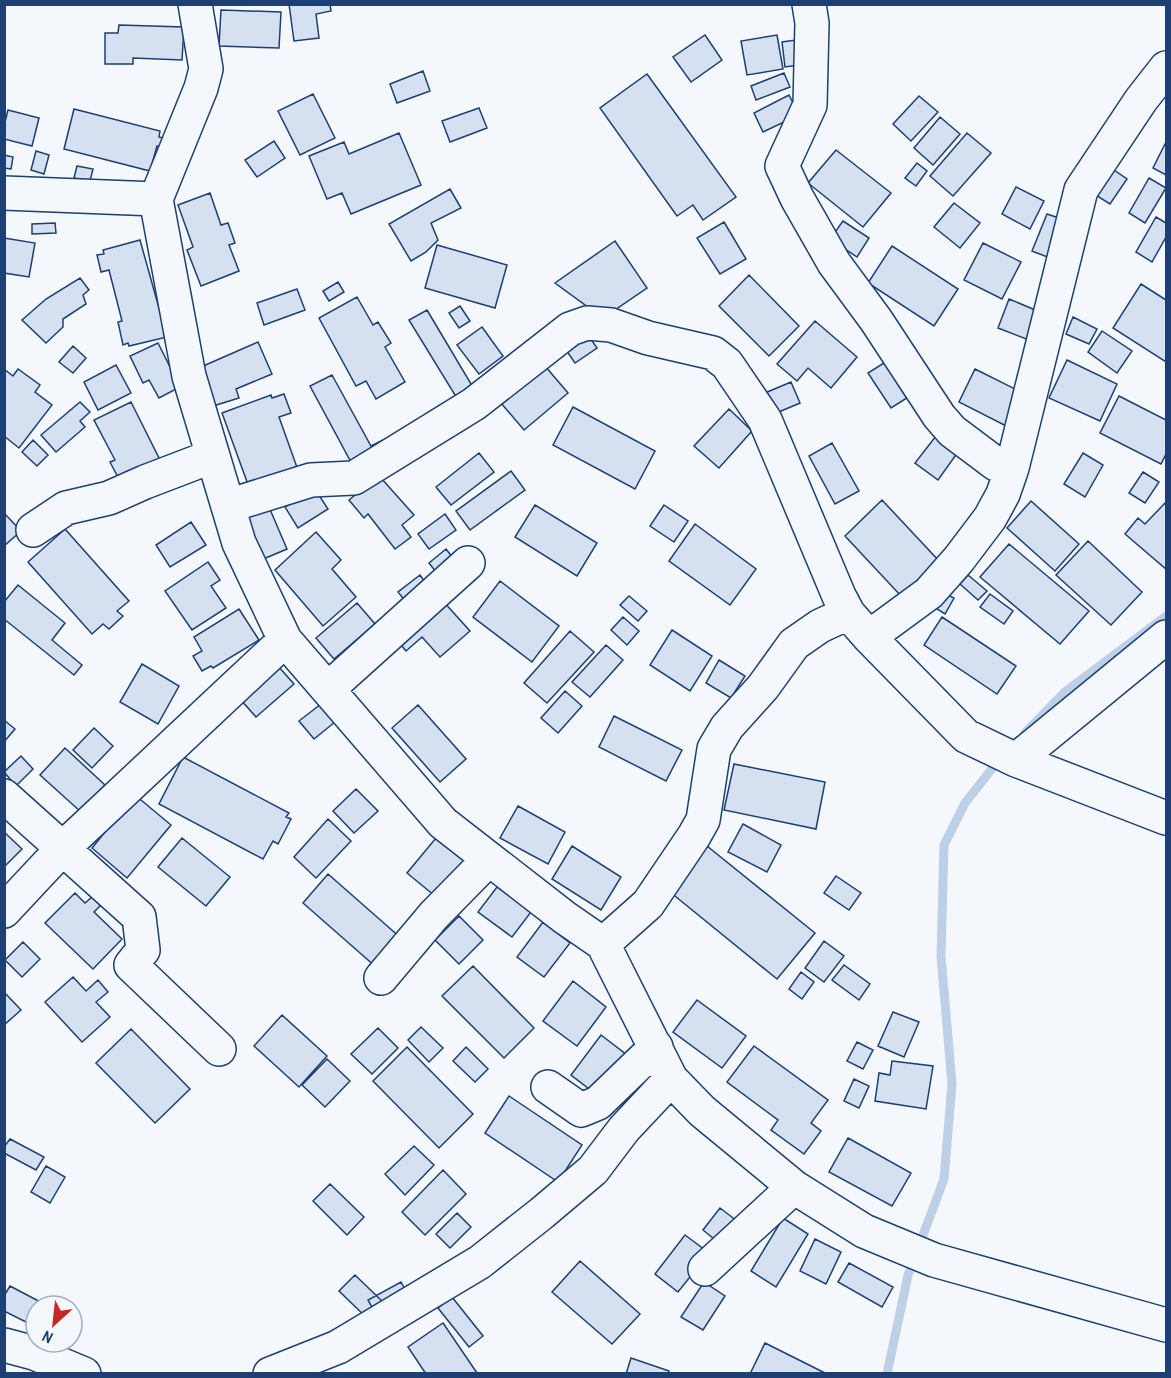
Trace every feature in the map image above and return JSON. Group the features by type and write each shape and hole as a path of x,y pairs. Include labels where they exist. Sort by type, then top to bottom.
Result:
{"street":[{"path":"195,4 206,69 201,88 156,199 189,376 239,543 285,640 443,823 564,917 603,944 671,1079 702,1111 794,1187 864,1231 934,1260 1167,1325"},
{"path":"809,4 812,23 810,105 782,166 797,198 834,263 876,320 939,416 952,431 996,464 1012,468"},
{"path":"603,944 648,904 694,836 703,820 714,749 727,727 763,687 794,644 820,626 858,625 929,593 959,559 990,518 1003,494 1012,468 1082,190 1141,100 1167,68"},
{"path":"4,193 156,199"},
{"path":"228,506 311,480 354,478 474,404 570,329 587,323 610,325 648,338 713,353 727,364 765,420 839,596 858,625 966,736 1016,760 1167,818"},
{"path":"33,530 66,507 109,498 213,456"},
{"path":"328,689 468,563"},
{"path":"1016,760 1167,637"},
{"path":"4,911 62,849 285,640"},
{"path":"4,796 139,917 143,950 131,965 219,1049"},
{"path":"381,978 434,915 489,859"},
{"path":"549,1087 581,1110 598,1103 656,1047"},
{"path":"270,1374 338,1347 480,1262 542,1214 593,1170 624,1129 671,1079"},
{"path":"705,1269 794,1187"},
{"path":"4,1345 34,1353 84,1374"}],"building":[{"path":"289,4 330,4 331,11 316,14 319,38 294,41"},
{"path":"221,10 281,12 279,48 219,46"},
{"path":"119,25 184,27 182,60 133,58 133,64 105,64 105,33 118,33"},
{"path":"705,35 722,60 691,82 673,57"},
{"path":"777,35 783,69 747,75 741,41"},
{"path":"796,40 799,65 785,67 782,42"},
{"path":"423,71 430,91 397,103 390,84"},
{"path":"784,73 790,87 756,100 751,86"},
{"path":"647,74 736,197 703,220 693,205 677,216 600,108"},
{"path":"313,94 335,138 300,155 278,111"},
{"path":"789,95 799,115 763,132 754,113"},
{"path":"919,96 938,112 911,141 893,124"},
{"path":"479,108 487,128 450,142 442,121"},
{"path":"74,109 160,131 159,137 171,140 168,149 157,146 150,171 64,149"},
{"path":"8,110 39,118 32,146 4,139"},
{"path":"940,117 960,134 933,165 914,148"},
{"path":"399,133 421,185 351,214 342,193 327,199 309,156 344,142 349,154"},
{"path":"967,133 991,153 953,196 930,176"},
{"path":"274,141 285,158 257,177 245,160"},
{"path":"1166,142 1166,175 1153,168"},
{"path":"836,150 891,193 863,227 808,183"},
{"path":"36,151 49,155 44,174 31,170"},
{"path":"4,155 13,157 11,169 4,168"},
{"path":"917,163 927,171 916,186 905,178"},
{"path":"77,166 93,169 90,181 74,178"},
{"path":"1111,168 1127,179 1110,204 1094,194"},
{"path":"1149,178 1166,188 1145,223 1129,213"},
{"path":"1016,187 1044,201 1030,229 1002,214"},
{"path":"450,189 461,208 431,223 438,240 426,252 411,261 389,224"},
{"path":"210,193 221,225 228,223 235,243 229,245 239,271 201,286 187,250 193,247 178,205"},
{"path":"954,203 980,223 960,248 934,227"},
{"path":"1047,214 1065,220 1050,258 1032,251"},
{"path":"1156,217 1166,223 1166,237 1152,262 1136,252"},
{"path":"843,221 869,238 857,257 830,239"},
{"path":"724,222 746,259 720,274 697,238"},
{"path":"55,223 56,233 32,234 32,224"},
{"path":"4,238 35,243 29,277 4,273"},
{"path":"140,240 167,337 129,346 128,343 123,345 118,322 122,321 109,270 101,272 97,255 104,254 103,250"},
{"path":"615,241 647,288 603,318 555,283"},
{"path":"983,243 1021,262 1002,299 964,280"},
{"path":"437,245 507,265 495,308 425,288"},
{"path":"892,246 958,289 934,326 868,283"},
{"path":"749,275 799,326 769,356 719,306"},
{"path":"80,278 89,290 83,295 86,304 63,319 63,327 46,343 22,320 46,299"},
{"path":"338,282 344,292 329,301 323,291"},
{"path":"1141,284 1166,300 1166,362 1113,328"},
{"path":"297,289 305,310 264,325 257,303"},
{"path":"357,297 373,325 378,322 391,343 385,347 405,382 376,399 366,381 356,386 319,318"},
{"path":"1009,299 1040,312 1029,340 998,328"},
{"path":"460,306 470,321 459,328 449,313"},
{"path":"427,310 474,389 458,400 409,320"},
{"path":"1073,317 1097,329 1089,344 1066,334"},
{"path":"815,321 857,357 831,388 808,368 797,381 777,364"},
{"path":"482,327 503,356 479,374 457,345"},
{"path":"1102,331 1132,351 1117,373 1088,352"},
{"path":"586,332 597,348 575,363 564,347"},
{"path":"258,342 272,374 236,389 239,398 213,406 201,367"},
{"path":"158,343 180,387 159,398 149,380 143,383 130,356"},
{"path":"73,346 86,358 73,373 59,362"},
{"path":"1067,360 1117,384 1100,421 1049,398"},
{"path":"887,361 910,396 891,408 868,373"},
{"path":"116,365 131,393 98,410 84,382"},
{"path":"545,366 568,393 524,430 501,403"},
{"path":"4,369 13,376 18,369 40,385 35,392 52,405 19,448 4,436"},
{"path":"975,369 1029,396 1012,429 959,402"},
{"path":"332,375 371,446 383,440 386,447 352,464 310,386"},
{"path":"791,382 800,403 774,414 765,393"},
{"path":"284,394 291,413 279,417 299,473 250,490 222,413 271,395 272,398"},
{"path":"1119,396 1166,420 1166,454 1161,464 1100,433"},
{"path":"80,402 90,412 80,421 85,427 56,452 41,435"},
{"path":"131,402 162,464 121,483 110,462 115,460 94,420"},
{"path":"573,407 655,451 635,489 553,445"},
{"path":"729,409 752,431 719,468 694,446"},
{"path":"936,436 958,452 938,480 915,463"},
{"path":"33,440 48,455 37,466 22,452"},
{"path":"832,443 859,491 835,504 809,456"},
{"path":"479,453 494,472 451,505 436,487"},
{"path":"1083,453 1103,465 1085,497 1064,484"},
{"path":"511,471 525,490 470,530 456,511"},
{"path":"1143,472 1159,482 1145,503 1129,493"},
{"path":"381,478 414,515 402,525 411,537 395,549 368,514 364,518 349,500 366,486 368,489"},
{"path":"315,489 328,509 298,528 285,507"},
{"path":"882,500 940,562 902,597 845,536"},
{"path":"1031,501 1079,544 1055,571 1007,528"},
{"path":"1165,503 1166,569 1125,534 1138,518 1145,524"},
{"path":"535,505 597,543 577,576 515,537"},
{"path":"664,505 688,521 674,542 650,526"},
{"path":"269,507 287,549 261,560 244,518"},
{"path":"4,513 21,531 4,546"},
{"path":"445,514 456,530 429,549 418,534"},
{"path":"191,522 206,545 170,567 156,545"},
{"path":"695,524 756,569 730,605 669,561"},
{"path":"65,529 129,601 117,611 123,616 109,629 103,624 92,634 28,562"},
{"path":"316,532 341,560 332,569 356,597 323,626 275,570"},
{"path":"1088,541 1142,592 1111,625 1056,575"},
{"path":"1009,544 1089,611 1060,644 980,577"},
{"path":"446,549 453,558 436,572 429,563"},
{"path":"208,562 220,580 211,586 226,608 192,630 165,591"},
{"path":"420,575 427,585 406,602 398,592"},
{"path":"968,575 987,591 978,600 960,584"},
{"path":"500,581 559,626 532,662 473,617"},
{"path":"18,585 65,623 52,640 82,665 74,675 4,619 4,602"},
{"path":"942,592 954,598 945,614 934,607"},
{"path":"990,594 1013,611 1004,624 980,607"},
{"path":"629,596 647,611 638,621 620,605"},
{"path":"442,600 470,631 440,657 422,637 406,651 397,640"},
{"path":"357,603 375,624 334,659 316,638"},
{"path":"239,609 259,640 213,668 211,666 202,671 193,656 202,651 194,637"},
{"path":"623,617 639,631 627,645 611,630"},
{"path":"942,617 1016,666 997,694 924,645"},
{"path":"672,630 712,656 690,691 650,665"},
{"path":"570,631 594,652 547,703 524,683"},
{"path":"606,645 623,660 590,697 572,682"},
{"path":"719,660 745,676 731,698 706,683"},
{"path":"142,664 179,686 158,724 120,702"},
{"path":"278,666 294,684 256,717 240,699"},
{"path":"565,691 582,706 558,733 541,718"},
{"path":"321,704 335,722 314,739 299,721"},
{"path":"418,705 466,759 440,782 392,728"},
{"path":"614,716 682,750 666,781 599,747"},
{"path":"4,720 15,729 4,742"},
{"path":"94,728 113,746 92,768 73,750"},
{"path":"65,748 105,785 81,812 40,775"},
{"path":"21,756 33,769 16,786 4,772"},
{"path":"183,757 289,813 286,817 291,819 278,844 273,841 263,859 159,804"},
{"path":"734,764 825,782 816,829 724,810"},
{"path":"356,789 378,811 354,833 333,811"},
{"path":"135,795 171,825 127,878 92,848"},
{"path":"518,806 565,832 548,864 500,838"},
{"path":"328,819 351,841 316,878 294,857"},
{"path":"743,824 781,845 767,872 728,852"},
{"path":"4,832 22,849 4,867"},
{"path":"182,838 230,877 206,906 158,867"},
{"path":"436,838 464,861 435,896 407,873"},
{"path":"572,846 621,877 601,910 552,879"},
{"path":"707,846 815,933 777,979 670,892"},
{"path":"328,874 402,939 376,967 303,903"},
{"path":"836,876 861,893 849,910 824,893"},
{"path":"497,887 531,912 512,937 478,912"},
{"path":"75,893 85,903 92,897 101,905 94,912 122,939 93,969 45,923"},
{"path":"459,916 483,940 459,964 435,940"},
{"path":"543,922 570,943 544,977 517,957"},
{"path":"824,941 844,956 824,982 805,968"},
{"path":"23,942 40,959 22,977 5,960"},
{"path":"844,965 870,984 859,1000 832,980"},
{"path":"473,966 534,1028 504,1058 442,996"},
{"path":"801,972 814,982 802,999 789,989"},
{"path":"73,977 86,991 98,980 108,992 96,1002 110,1017 82,1042 45,1002"},
{"path":"573,981 606,1007 577,1046 543,1021"},
{"path":"4,992 21,1010 4,1025"},
{"path":"697,1000 746,1036 722,1068 673,1032"},
{"path":"893,1012 919,1022 904,1057 878,1046"},
{"path":"282,1015 327,1056 299,1087 254,1046"},
{"path":"421,1027 443,1048 429,1062 408,1040"},
{"path":"378,1028 398,1048 372,1074 351,1054"},
{"path":"131,1029 190,1089 155,1123 96,1063"},
{"path":"601,1035 627,1055 597,1095 571,1075"},
{"path":"857,1042 873,1050 863,1069 847,1061"},
{"path":"754,1046 828,1100 811,1123 821,1131 804,1154 771,1130 778,1120 727,1082"},
{"path":"407,1047 473,1114 439,1148 373,1081"},
{"path":"466,1047 488,1069 475,1082 453,1061"},
{"path":"327,1059 350,1081 325,1107 302,1085"},
{"path":"892,1061 933,1066 926,1109 875,1101 879,1073 890,1075"},
{"path":"854,1079 869,1086 859,1108 844,1101"},
{"path":"509,1096 582,1145 558,1182 485,1133"},
{"path":"848,1138 911,1173 892,1206 829,1172"},
{"path":"10,1139 44,1157 36,1170 4,1153 4,1147"},
{"path":"414,1146 434,1165 405,1195 385,1174"},
{"path":"46,1166 65,1177 50,1203 31,1192"},
{"path":"443,1170 466,1194 425,1235 402,1212"},
{"path":"330,1184 364,1217 347,1235 313,1201"},
{"path":"720,1208 737,1221 719,1243 703,1230"},
{"path":"457,1213 471,1227 450,1248 436,1234"},
{"path":"783,1218 808,1234 776,1287 751,1271"},
{"path":"685,1235 709,1253 678,1292 655,1274"},
{"path":"815,1239 841,1252 826,1284 800,1271"},
{"path":"580,1261 640,1314 612,1344 552,1292"},
{"path":"849,1263 893,1287 882,1307 838,1282"},
{"path":"355,1275 386,1305 370,1321 339,1291"},
{"path":"401,1282 406,1291 373,1309 368,1300"},
{"path":"704,1282 725,1296 703,1330 681,1317"},
{"path":"10,1286 25,1294 24,1321 4,1311 4,1296"},
{"path":"452,1297 483,1336 469,1347 438,1308"},
{"path":"443,1323 476,1374 426,1374 408,1347"},
{"path":"765,1343 827,1374 750,1374"},
{"path":"631,1358 669,1371 668,1374 626,1374"}],"waterway":[{"path":"1025,733 1066,691 1166,616"},
{"path":"887,1374 908,1275 944,1179 952,1084 941,956 944,845 965,803 999,760"}]}
